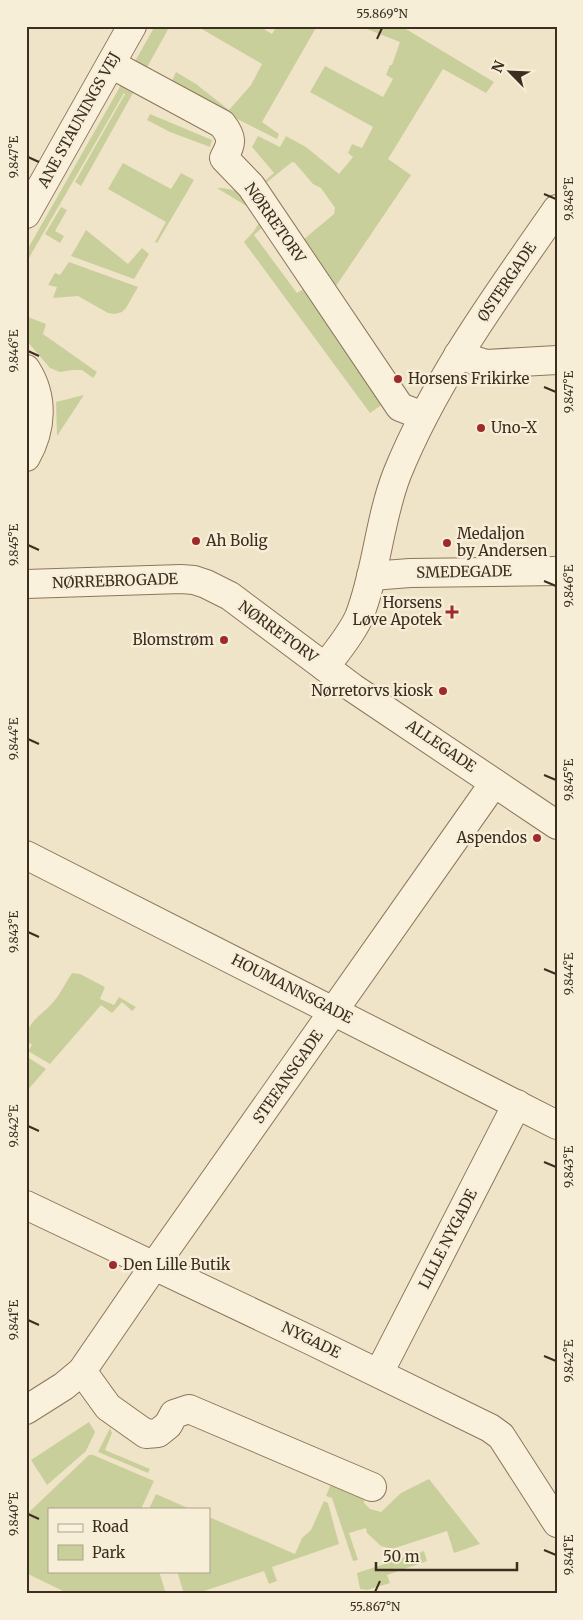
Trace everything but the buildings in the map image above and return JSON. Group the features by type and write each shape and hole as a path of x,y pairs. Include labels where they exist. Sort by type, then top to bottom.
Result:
{"street":[{"name":"ANE STAUNINGS VEJ","path":"26,214 132,26"},
{"name":"NØRRETORV","path":"111,64 222,124 230,133 230,146 224,158 251,186 400,407 423,416"},
{"name":"ØSTERGADE","path":"458,355 557,209"},
{"name":"NØRRETORV","path":"230,596 325,667 348,636 358,618 371,576 382,520 396,475 423,416 458,355"},
{"path":"458,355 486,364 557,360"},
{"path":"26,370 36,387 38,412 37,434 26,457"},
{"name":"SMEDEGADE","path":"371,576 410,573 557,571"},
{"name":"NØRREBROGADE","path":"26,584 181,578 206,584 230,596"},
{"name":"ALLEGADE","path":"325,667 557,825"},
{"name":"STEFANSGADE","path":"26,1410 64,1386 82,1371 494,783"},
{"name":"HOUMANNSGADE","path":"26,854 557,1125"},
{"name":"LILLE NYGADE","path":"379,1373 516,1104"},
{"name":"NYGADE","path":"26,1205 490,1428 501,1436 557,1523"},
{"path":"82,1371 108,1407 146,1434 158,1433 168,1425 174,1414 189,1408 372,1487"}],"green space":[{"path":"155,26 170,26 146,69 134,63"},
{"path":"201,26 259,26 272,34 277,26 317,26 262,122 279,134 277,139 170,85 176,72 196,84 229,110 251,85 262,64 200,28"},
{"path":"359,26 401,26 494,82 486,93 443,69 388,159 411,175 330,295 297,245 334,214 335,208 321,188 313,184 292,162 261,187 260,185 274,173 252,147 258,136 280,147 286,136 306,147 339,174 353,157 348,153 352,144 362,148 373,127 310,92 325,66 383,97 393,79 386,75 390,65 392,65 400,42"},
{"path":"124,83 155,99 152,103 133,93 81,186 75,182 124,93 26,263 26,252 121,85"},
{"path":"150,114 212,140 210,147 170,132 147,120"},
{"path":"123,163 171,189 181,173 194,180 157,243 155,242 166,222 108,189"},
{"path":"217,188 234,190 241,193 253,203 262,215"},
{"path":"61,207 67,210 55,231 64,236 60,243 45,234"},
{"path":"263,217 266,224 254,235 297,293 310,285 390,399 370,413 244,242"},
{"path":"86,230 128,264 142,248 149,254 134,279 71,256"},
{"path":"69,262 138,287 126,308 122,312 115,314 108,313 78,296 53,298 57,287 48,285 55,273 60,275"},
{"path":"28,317 46,324 43,334 97,372 93,378 82,370 60,372 50,368 26,340 26,321"},
{"path":"84,395 57,436 56,402"},
{"path":"72,973 80,974 105,987 100,999 114,1005 119,997 136,1007 132,1011 122,1002 112,1013 101,1005 50,1064 28,1051 32,1045 26,1041 27,1034 32,1023 55,1000"},
{"path":"26,1056 46,1069 26,1092"},
{"path":"89,1422 95,1432 86,1451 47,1485 31,1460"},
{"path":"110,1428 112,1433 105,1450 150,1469 148,1473 98,1452"},
{"path":"89,1455 154,1481 141,1508 48,1508 48,1572 159,1572 166,1594 69,1594 26,1573 26,1515"},
{"path":"429,1479 480,1544 454,1553 447,1531 392,1549 381,1546 367,1533 366,1528 349,1533 358,1560 353,1561 332,1498 326,1496 332,1481 365,1495 364,1503 370,1509 381,1512 401,1493"},
{"path":"156,1494 188,1508 149,1508"},
{"path":"324,1501 328,1503 339,1544 272,1567 277,1581 269,1584 264,1571 195,1594 184,1594 177,1572 210,1572 210,1517 295,1554 302,1538 311,1530"},
{"path":"424,1551 427,1561 387,1575 390,1583 367,1590 360,1589 357,1573"}],"place":[{"name":"Horsens Frikirke","path":"398,379"},
{"name":"Uno-X","path":"481,428"},
{"name":"Ah Bolig","path":"196,541"},
{"name":"Medaljon by Andersen","path":"447,543"},
{"name":"Horsens Løve Apotek","path":"452,612"},
{"name":"Blomstrøm","path":"224,640"},
{"name":"Nørretorvs kiosk","path":"443,691"},
{"name":"Aspendos","path":"537,838"},
{"name":"Den Lille Butik","path":"113,1265"}]}
